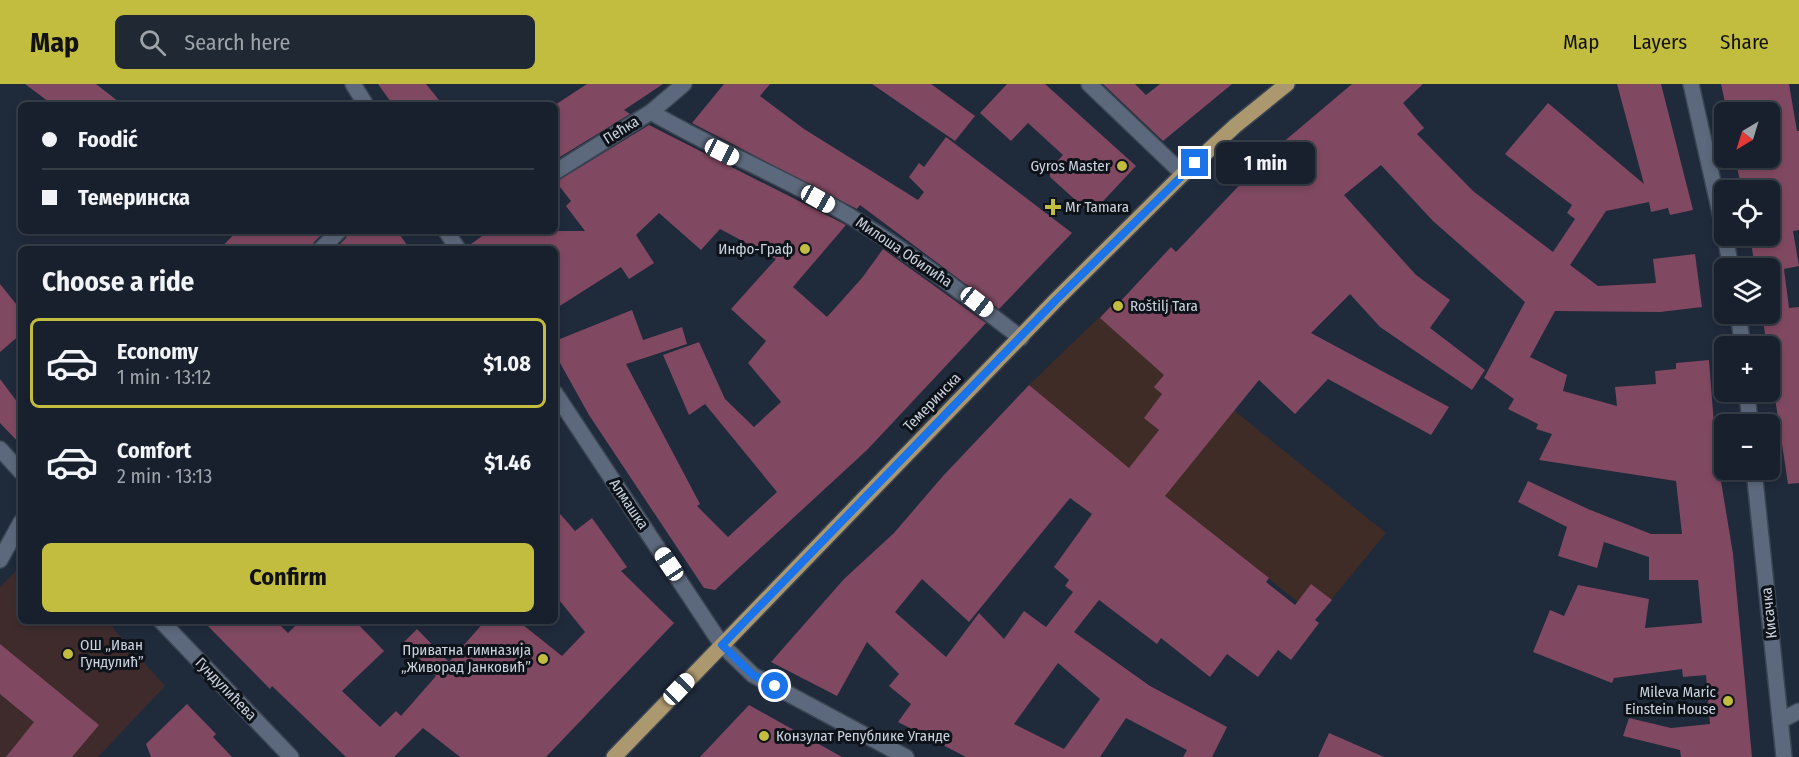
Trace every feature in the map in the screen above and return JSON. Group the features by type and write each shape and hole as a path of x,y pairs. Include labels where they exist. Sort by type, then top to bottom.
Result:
{"main road":[{"name":"Темеринска","path":"614,757 1183,174 1235,126 1287,84"}],"street":[{"path":"353,84 364,102"},
{"name":"Пећка","path":"558,170 651,112 684,84"},
{"path":"1089,84 1183,174"},
{"path":"1691,84 1714,186"},
{"name":"Милоша Обилића","path":"651,112 694,137 860,222 966,294 1021,338"},
{"path":"324,246 336,234"},
{"name":"Алмашка","path":"558,398 722,645 753,675 906,757"},
{"path":"0,449 18,469"},
{"name":"Кисачка","path":"1755,480 1784,757"},
{"path":"0,560 18,527"},
{"name":"Гундулићева","path":"164,624 291,757"},
{"path":"1780,721 1799,711"}],"shaded area":[{"path":"1114,303 1236,412 1386,533 1317,617 1077,427 1029,385"},
{"name":"ОШ „Иван Гундулић”","path":"18,569 18,624 110,624 165,686 98,757 0,757 0,587"}],"building":[{"path":"25,84 96,84 119,102 49,102"},
{"path":"378,84 426,84 441,102 391,102"},
{"path":"587,84 663,84 624,110 630,114 558,158 558,103"},
{"path":"724,84 770,84 760,96 804,129 918,200 924,192 909,177 919,163 924,167 946,137 1072,233 999,309 860,205 857,209 692,123"},
{"path":"872,84 931,84 975,116 955,141"},
{"path":"1007,84 1045,84 1136,166 1091,214 1050,177 1050,169 1063,155 1028,123 1011,141 980,113"},
{"path":"1103,84 1135,84 1146,95 1160,84 1232,84 1163,141"},
{"path":"1352,84 1423,84 1403,103 1424,128 1417,134 1473,191 1553,252 1575,219 1567,213 1572,205 1505,154 1548,103 1644,184 1617,84 1661,84 1693,210 1670,215 1668,208 1651,212 1649,202 1606,211 1570,265 1598,286 1656,283 1653,259 1695,254 1702,307 1660,312 1555,311 1530,357 1567,375 1563,391 1617,406 1615,387 1656,384 1655,371 1676,369 1676,363 1709,360 1714,425 1714,480 1721,480 1733,554 1752,757 1681,757 1680,750 1623,736 1629,718 1671,728 1710,724 1706,675 1683,677 1682,669 1614,678 1612,683 1533,652 1550,610 1564,616 1578,585 1649,599 1645,628 1702,623 1698,580 1649,580 1649,557 1604,542 1597,568 1558,556 1567,527 1518,502 1528,481 1588,509 1651,534 1682,534 1676,481 1539,460 1552,434 1536,429 1538,424 1508,409 1514,399 1484,378 1525,302 1433,221 1381,165 1344,195 1416,275 1450,300 1430,328 1485,370 1472,390 1380,327 1350,294 1311,333 1449,407 1431,435 1328,379 1295,414 1259,380 1165,496 1269,578 1266,582 1295,605 1311,584 1332,600 1315,620 1319,623 1291,660 1278,650 1258,677 1227,654 1210,677 1161,638 1157,644 1099,600 1074,632 1150,686 1227,727 1212,757 1183,757 1187,750 1126,718 1100,757 966,757 898,722 911,704 889,686 899,674 867,642 837,696 771,662 844,579 894,533 943,476 1029,385 1129,468 1159,430 1144,418 1162,394 1154,387 1164,375 1100,318 1114,303 1117,305 1171,247 1176,252 1268,155","holes":["1070,498 1092,514 1054,567 1069,580 1065,586 1073,592 1046,627 1024,611 1004,639 979,613 946,657 895,612 922,579 969,622","1058,663 1100,699 1064,749 1014,724"]},
{"path":"1721,84 1789,84 1797,131 1799,131 1799,230 1793,231 1799,266 1784,269 1789,308 1799,307 1799,483 1788,484 1780,431 1780,414 1777,414 1776,402 1780,402 1780,336 1765,336 1764,324 1780,324 1780,258 1753,258 1752,246 1780,246 1780,180 1740,180 1737,168 1780,168 1780,102 1725,102"},
{"path":"649,125 846,225 793,287 827,317 862,278 883,249 986,323 867,450 715,590 704,588 589,415 558,359 558,340 632,310 643,340 682,327 687,344 626,364 700,504 697,506 728,537 777,492 705,404 689,415 663,355 699,342 725,399 754,427 781,402 748,363 766,341 731,309 776,259 720,229 701,250 659,213 636,235 654,263 629,279 621,267 558,307 558,246 468,246 485,234 558,234 558,231 585,231 566,206 571,201 558,185 558,181"},
{"path":"234,234 322,234 313,246 223,246"},
{"path":"347,234 399,234 408,246 338,246"},
{"path":"0,284 18,306 18,337 0,352"},
{"path":"0,379 18,403 18,442 0,423"},
{"path":"558,511 575,531 592,518 627,567 621,571 674,623 546,757 460,757 423,728 394,757 346,757 272,686 270,689 206,624 279,624 288,633 297,624 358,624 384,651 342,691 380,727 396,711 401,716 436,676 404,642 417,629 449,662 482,624 522,624 562,656 585,632 558,599"},
{"path":"0,644 99,725 72,757 6,757 34,722 0,694"},
{"path":"187,704 216,734 213,737 232,757 151,757 146,744"},
{"path":"749,705 842,757 700,757"},
{"path":"1329,733 1384,757 1318,757"}],"place":[{"name":"Gyros Master","path":"1122,166"},
{"name":"Mr Tamara","path":"1053,207"},
{"name":"Инфо-Граф","path":"805,249"},
{"name":"Roštilj Tara","path":"1118,306"},
{"name":"ОШ „Иван Гундулић”","path":"68,654"},
{"name":"Приватна гимназија „Живорад Јанковић”","path":"543,659"},
{"name":"Mileva Maric Einstein House","path":"1728,701"},
{"name":"Конзулат Републике Уганде","path":"764,736"}],"route":[{"path":"775,686 753,675 722,645 1056,300 1195,163"}]}
